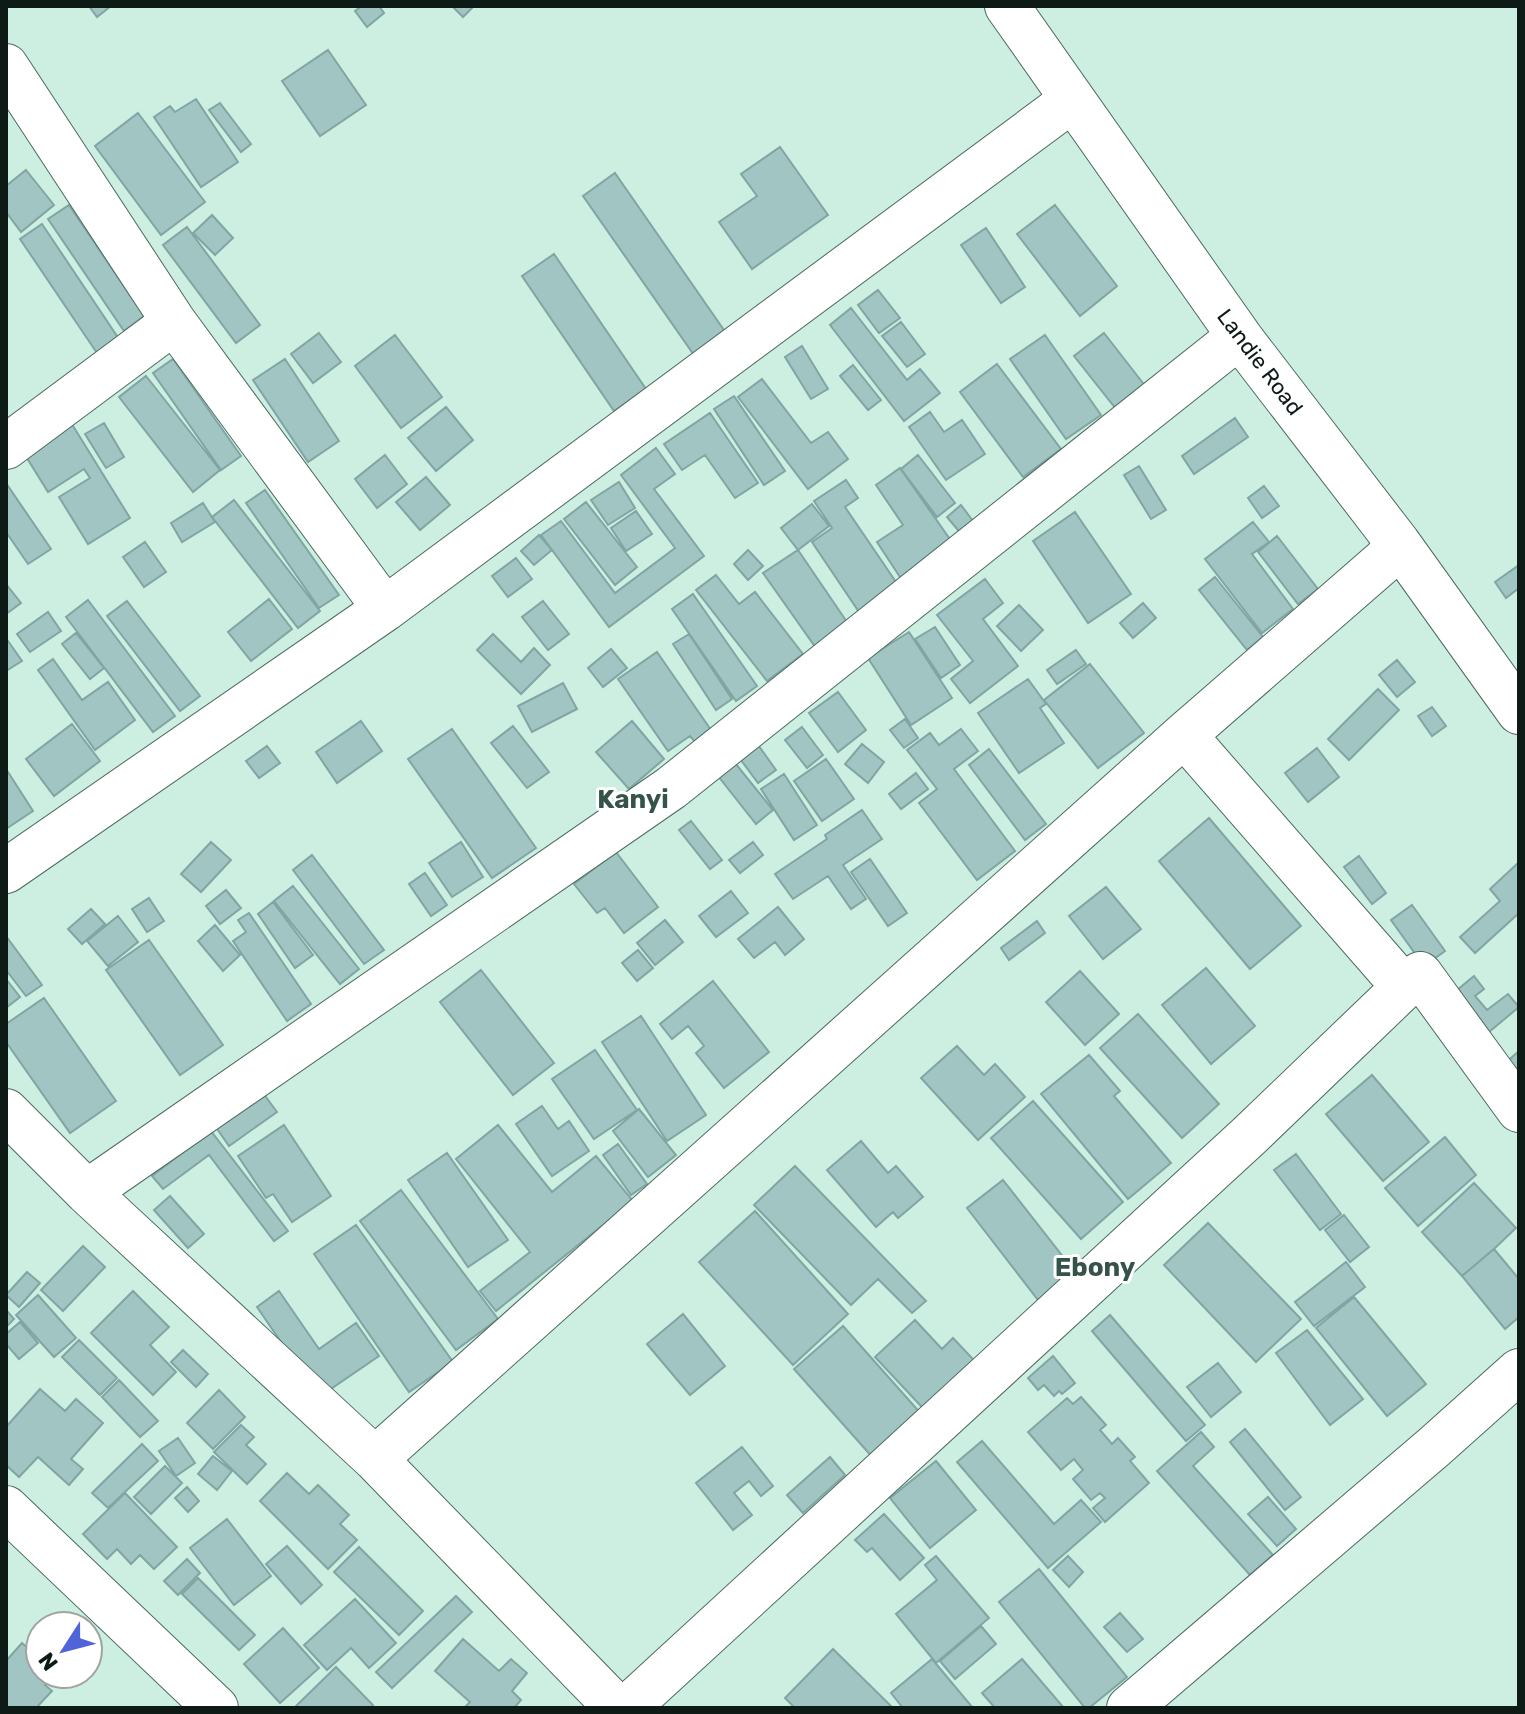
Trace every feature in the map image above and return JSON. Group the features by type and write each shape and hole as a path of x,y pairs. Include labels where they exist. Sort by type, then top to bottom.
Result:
{"street":[{"name":"Landie Road","path":"1007,6 1242,340 1398,543 1519,712"},
{"path":"6,66 174,322 385,609"},
{"path":"6,871 385,609 1072,100"},
{"path":"6,447 174,322"},
{"path":"87,1192 671,788 1227,346 1242,340"},
{"path":"375,1459 1184,735 1385,560 1398,543"},
{"path":"1184,735 1404,987"},
{"path":"627,1708 1250,1135 1420,974 1519,1110"},
{"path":"6,1111 87,1192 375,1459 617,1708"},
{"path":"1129,1708 1519,1371"},
{"path":"6,1508 216,1708"}],"building":[{"path":"89,6 111,6 97,17"},
{"path":"362,6 379,6 384,13 367,27 355,11"},
{"path":"452,6 474,6 463,17"},
{"path":"328,50 366,105 320,136 282,81"},
{"path":"196,99 238,162 201,187 154,117 170,106 175,112"},
{"path":"220,103 251,144 241,152 209,110"},
{"path":"138,113 205,202 161,235 95,146"},
{"path":"780,147 828,215 752,269 719,222 757,196 741,174"},
{"path":"26,170 54,205 21,232 6,212 6,186"},
{"path":"615,173 726,333 694,355 583,196"},
{"path":"69,205 144,316 124,331 48,219"},
{"path":"1055,205 1117,286 1080,316 1017,234"},
{"path":"212,215 233,238 215,255 193,233"},
{"path":"42,224 125,348 103,362 20,239"},
{"path":"187,227 260,325 236,343 163,245"},
{"path":"986,228 1025,287 1001,303 961,245"},
{"path":"554,254 646,389 614,411 522,276"},
{"path":"878,290 900,318 879,333 858,305"},
{"path":"851,308 907,380 920,369 940,393 904,421 830,325"},
{"path":"901,322 925,354 907,367 882,336"},
{"path":"319,333 341,362 313,383 291,354"},
{"path":"1104,333 1153,396 1124,419 1074,356"},
{"path":"395,335 442,397 401,428 355,366"},
{"path":"1045,335 1101,415 1066,439 1010,359"},
{"path":"802,346 828,389 811,399 785,357"},
{"path":"173,359 241,456 221,470 153,373"},
{"path":"285,359 339,441 308,462 253,380"},
{"path":"997,364 1061,449 1023,477 960,392"},
{"path":"853,365 881,400 868,410 840,376"},
{"path":"146,376 220,470 193,492 119,397"},
{"path":"762,379 811,443 828,432 848,459 808,489 738,397"},
{"path":"734,396 785,471 764,485 714,409"},
{"path":"446,407 473,440 436,471 408,438"},
{"path":"930,412 944,432 962,420 985,454 946,480 909,427"},
{"path":"710,413 758,483 735,498 705,455 682,470 664,444"},
{"path":"1235,418 1248,437 1194,474 1182,456"},
{"path":"70,421 130,518 88,544 59,497 90,478 84,469 48,492 22,450"},
{"path":"104,423 124,457 106,468 85,434"},
{"path":"656,448 675,474 654,489 704,556 609,627 541,535 561,521 615,593 675,548 621,475"},
{"path":"385,455 407,484 377,508 355,479"},
{"path":"918,455 955,503 937,517 901,469"},
{"path":"1139,466 1166,510 1151,519 1124,475"},
{"path":"900,468 954,545 902,580 877,542 903,525 876,485"},
{"path":"426,477 450,505 420,530 396,502"},
{"path":"846,480 858,498 845,507 898,585 859,612 812,542 832,528 814,501"},
{"path":"619,482 635,508 608,525 591,500"},
{"path":"6,483 51,549 28,564 6,532"},
{"path":"1264,486 1279,506 1262,518 1248,498"},
{"path":"265,490 339,595 319,608 246,503"},
{"path":"234,500 320,611 298,628 212,517"},
{"path":"586,502 637,567 615,585 564,519"},
{"path":"203,503 215,522 182,542 171,523"},
{"path":"812,504 829,526 798,550 781,528"},
{"path":"961,505 976,525 963,536 947,517"},
{"path":"636,511 652,534 626,551 611,528"},
{"path":"1075,512 1131,594 1088,623 1033,541"},
{"path":"1253,522 1269,542 1252,554 1293,609 1262,633 1205,559"},
{"path":"539,535 552,550 534,565 521,551"},
{"path":"1277,536 1318,589 1298,604 1258,552"},
{"path":"145,542 166,572 144,587 123,557"},
{"path":"748,550 763,566 748,580 734,564"},
{"path":"798,550 849,625 816,648 763,573"},
{"path":"516,558 532,579 508,597 492,576"},
{"path":"1519,565 1519,588 1506,598 1495,582"},
{"path":"716,575 739,604 755,592 803,654 767,681 696,590"},
{"path":"1215,577 1263,637 1247,650 1199,590"},
{"path":"985,579 1003,603 983,619 1018,666 970,703 951,679 973,661 937,615"},
{"path":"6,584 21,603 6,614"},
{"path":"693,594 757,686 736,701 672,609"},
{"path":"269,599 292,629 251,661 228,632"},
{"path":"88,600 175,716 153,732 66,617"},
{"path":"127,601 200,696 180,711 107,616"},
{"path":"543,601 569,634 548,650 522,617"},
{"path":"1143,603 1156,618 1133,638 1120,623"},
{"path":"1019,605 1043,630 1021,651 997,626"},
{"path":"48,612 61,631 30,652 17,634"},
{"path":"935,627 960,665 941,678 915,639"},
{"path":"909,632 952,698 911,725 868,658"},
{"path":"76,633 104,668 90,679 62,644"},
{"path":"493,634 521,662 534,648 550,665 521,694 477,650"},
{"path":"689,634 732,699 716,710 673,644"},
{"path":"6,642 22,661 6,671"},
{"path":"611,649 627,668 603,687 588,668"},
{"path":"1076,650 1086,664 1057,684 1047,670"},
{"path":"657,652 711,730 695,742 690,736 668,751 618,679"},
{"path":"53,659 82,700 108,682 135,720 95,750 38,670"},
{"path":"1397,660 1415,682 1397,697 1379,675"},
{"path":"1090,664 1144,733 1098,768 1044,700"},
{"path":"1028,679 1046,704 1040,708 1064,743 1019,773 978,713"},
{"path":"563,683 577,709 532,732 518,706"},
{"path":"1378,689 1399,710 1349,760 1328,739"},
{"path":"838,692 866,730 838,752 809,713"},
{"path":"1432,707 1446,726 1432,736 1418,716"},
{"path":"905,719 918,738 904,748 890,730"},
{"path":"361,721 382,751 337,783 316,752"},
{"path":"632,721 664,759 629,789 596,752"},
{"path":"72,724 100,761 54,796 26,759"},
{"path":"513,726 549,772 527,788 491,743"},
{"path":"802,727 823,755 807,768 785,740"},
{"path":"452,729 536,848 492,878 408,759"},
{"path":"961,729 978,751 954,769 1015,851 977,880 919,803 937,789 907,750 930,733 939,745"},
{"path":"756,742 776,770 758,783 738,756"},
{"path":"862,744 884,762 868,783 845,764"},
{"path":"267,746 280,763 259,778 246,761"},
{"path":"1317,748 1339,777 1308,802 1285,773"},
{"path":"989,749 1046,824 1025,840 969,765"},
{"path":"826,759 854,799 822,821 794,781"},
{"path":"735,763 773,810 756,824 718,776"},
{"path":"6,773 33,811 6,829"},
{"path":"916,773 928,789 901,809 889,794"},
{"path":"784,774 817,825 794,840 761,789"},
{"path":"862,810 882,839 843,865 866,899 851,909 828,876 793,899 775,874 827,839 825,835"},
{"path":"1209,818 1301,926 1250,969 1159,861"},
{"path":"691,821 722,860 710,869 679,830"},
{"path":"211,842 231,860 201,892 181,874"},
{"path":"461,842 483,877 452,897 429,863"},
{"path":"753,842 763,855 740,873 729,860"},
{"path":"616,852 658,907 624,933 605,908 597,913 574,884"},
{"path":"312,855 384,950 364,964 293,870"},
{"path":"1359,856 1386,893 1372,904 1344,867"},
{"path":"870,859 907,913 888,926 851,872"},
{"path":"1519,862 1519,913 1475,953 1460,937 1500,901 1490,889"},
{"path":"425,873 447,905 431,916 409,884"},
{"path":"293,886 359,969 340,984 274,901"},
{"path":"1106,887 1141,929 1103,959 1069,916"},
{"path":"226,890 241,908 220,924 206,906"},
{"path":"731,891 748,913 716,937 699,916"},
{"path":"149,898 164,921 147,932 132,909"},
{"path":"273,902 313,955 295,968 258,914"},
{"path":"1412,905 1445,951 1424,966 1391,920"},
{"path":"778,907 804,939 785,955 775,942 754,958 738,939"},
{"path":"91,909 105,924 82,944 68,929"},
{"path":"249,913 311,1004 287,1021 233,941 246,932 238,920"},
{"path":"118,916 138,942 108,966 87,941"},
{"path":"665,920 683,942 655,965 637,943"},
{"path":"1037,921 1045,933 1009,960 1001,948"},
{"path":"215,925 240,955 223,971 198,941"},
{"path":"6,936 42,985 26,996 6,970"},
{"path":"149,940 223,1045 180,1075 106,970"},
{"path":"638,950 653,968 637,981 622,963"},
{"path":"1206,968 1255,1026 1211,1064 1162,1005"},
{"path":"481,970 554,1063 513,1095 440,1002"},
{"path":"1080,971 1119,1014 1085,1045 1046,1002"},
{"path":"1474,976 1484,989 1475,996 1487,1010 1508,994 1519,1007 1477,1042 1444,1001"},
{"path":"6,979 20,997 6,1008"},
{"path":"713,981 769,1052 724,1088 696,1053 704,1046 688,1026 672,1039 660,1024"},
{"path":"44,998 116,1101 70,1133 6,1042 6,1024"},
{"path":"1138,1014 1219,1104 1182,1138 1100,1048"},
{"path":"641,1016 706,1115 667,1141 602,1042"},
{"path":"957,1046 984,1075 995,1064 1025,1097 978,1140 921,1078"},
{"path":"595,1050 637,1110 594,1139 552,1079"},
{"path":"1519,1051 1519,1097 1496,1071"},
{"path":"1089,1055 1120,1091 1114,1096 1171,1163 1128,1199 1041,1094"},
{"path":"1372,1075 1429,1142 1383,1181 1326,1114"},
{"path":"260,1089 277,1112 229,1146 213,1123"},
{"path":"1033,1101 1123,1202 1081,1239 991,1138"},
{"path":"542,1106 558,1129 569,1121 589,1151 552,1176 516,1124"},
{"path":"639,1109 676,1155 648,1177 613,1131"},
{"path":"284,1125 331,1196 292,1222 273,1194 266,1198 238,1156"},
{"path":"498,1125 552,1192 596,1156 633,1201 496,1311 480,1291 530,1252 456,1159"},
{"path":"211,1131 288,1231 274,1241 209,1155 163,1189 152,1176"},
{"path":"1445,1137 1476,1175 1418,1226 1385,1188"},
{"path":"861,1141 888,1173 896,1166 923,1197 898,1218 893,1212 876,1227 827,1170"},
{"path":"618,1144 647,1184 631,1195 603,1155"},
{"path":"447,1153 508,1240 468,1267 408,1180"},
{"path":"1296,1154 1341,1214 1320,1230 1274,1170"},
{"path":"795,1166 926,1301 912,1313 878,1279 851,1305 754,1205"},
{"path":"1003,1180 1075,1272 1038,1300 967,1208"},
{"path":"1474,1183 1516,1228 1462,1276 1422,1232"},
{"path":"401,1190 498,1319 456,1350 360,1221"},
{"path":"170,1196 204,1234 188,1248 154,1210"},
{"path":"755,1211 848,1314 793,1365 699,1262"},
{"path":"1344,1215 1369,1247 1350,1262 1325,1230"},
{"path":"1208,1223 1301,1319 1256,1362 1164,1265"},
{"path":"356,1225 453,1362 409,1392 314,1254"},
{"path":"83,1246 105,1267 63,1311 41,1290"},
{"path":"1494,1249 1519,1279 1519,1317 1505,1329 1462,1276"},
{"path":"1346,1262 1365,1287 1314,1326 1295,1302"},
{"path":"27,1272 40,1283 19,1307 6,1295"},
{"path":"133,1291 169,1327 150,1345 176,1372 153,1395 91,1333"},
{"path":"279,1291 319,1349 356,1323 379,1356 319,1397 257,1307"},
{"path":"38,1295 76,1338 54,1357 16,1315"},
{"path":"1354,1297 1426,1384 1387,1416 1316,1328"},
{"path":"6,1310 14,1319 6,1327"},
{"path":"683,1314 725,1366 690,1395 647,1344"},
{"path":"1110,1315 1205,1425 1186,1441 1092,1331"},
{"path":"915,1320 942,1349 953,1338 985,1372 934,1420 875,1357"},
{"path":"20,1322 38,1343 19,1359 6,1344 6,1334"},
{"path":"843,1326 931,1425 882,1468 794,1369"},
{"path":"1307,1330 1363,1399 1330,1425 1276,1353"},
{"path":"79,1340 117,1378 100,1395 62,1357"},
{"path":"183,1350 208,1374 196,1387 171,1362"},
{"path":"1053,1356 1075,1383 1062,1394 1059,1391 1054,1396 1044,1385 1038,1390 1028,1378"},
{"path":"1218,1363 1241,1392 1211,1417 1187,1387"},
{"path":"119,1380 158,1421 140,1437 102,1397"},
{"path":"40,1389 65,1411 76,1399 103,1423 71,1459 83,1469 69,1485 38,1457 19,1477 6,1465 6,1427"},
{"path":"219,1390 245,1417 213,1449 187,1423"},
{"path":"1081,1397 1106,1425 1100,1430 1112,1444 1118,1438 1135,1457 1130,1461 1149,1483 1105,1522 1093,1508 1105,1498 1100,1493 1091,1500 1073,1479 1083,1470 1074,1459 1061,1470 1028,1432 1067,1398 1073,1404"},
{"path":"241,1425 254,1437 246,1445 266,1464 247,1484 214,1452"},
{"path":"1245,1429 1301,1497 1285,1510 1230,1442"},
{"path":"1201,1432 1214,1447 1193,1466 1273,1555 1250,1575 1157,1471"},
{"path":"178,1438 195,1463 176,1476 159,1451"},
{"path":"982,1441 1054,1524 1081,1500 1101,1522 1048,1568 957,1462"},
{"path":"142,1444 158,1461 108,1508 92,1493"},
{"path":"742,1447 773,1486 761,1496 749,1481 734,1493 752,1515 733,1530 696,1483"},
{"path":"213,1456 232,1471 217,1490 198,1474"},
{"path":"830,1457 845,1475 803,1513 787,1495"},
{"path":"936,1461 976,1510 930,1548 890,1498"},
{"path":"165,1466 182,1483 151,1514 134,1497"},
{"path":"287,1473 309,1494 318,1485 349,1515 340,1524 357,1540 328,1569 260,1501"},
{"path":"187,1487 199,1501 188,1512 175,1498"},
{"path":"125,1493 177,1547 154,1569 140,1555 131,1564 117,1549 107,1559 83,1534"},
{"path":"1268,1497 1296,1529 1277,1546 1248,1514"},
{"path":"884,1514 924,1558 900,1580 872,1548 867,1552 855,1540"},
{"path":"227,1519 271,1576 234,1605 190,1548"},
{"path":"287,1546 322,1585 301,1604 266,1564"},
{"path":"359,1547 423,1611 399,1635 334,1572"},
{"path":"936,1556 989,1618 936,1663 896,1614 937,1580 925,1565"},
{"path":"1068,1556 1083,1572 1069,1587 1053,1570"},
{"path":"187,1559 200,1573 178,1595 164,1581"},
{"path":"1039,1569 1127,1677 1089,1708 1085,1708 999,1602"},
{"path":"198,1578 255,1635 239,1650 182,1594"},
{"path":"456,1596 472,1612 392,1688 376,1672"},
{"path":"355,1599 396,1643 369,1668 351,1648 327,1670 304,1645"},
{"path":"1120,1613 1143,1639 1127,1652 1104,1627"},
{"path":"981,1626 996,1644 955,1679 940,1661"},
{"path":"283,1628 319,1668 280,1703 244,1664"},
{"path":"463,1639 499,1671 511,1659 527,1673 512,1691 521,1700 514,1708 464,1708 470,1702 435,1671"},
{"path":"22,1643 24,1645 24,1690 52,1691 36,1708 6,1708 6,1661"},
{"path":"833,1649 893,1708 795,1708 785,1698"},
{"path":"932,1659 973,1708 903,1708 891,1693"},
{"path":"1022,1659 1064,1708 995,1708 982,1693"},
{"path":"336,1667 373,1705 371,1708 294,1708"}],"district":[{"name":"Kanyi","path":"633,799"},
{"name":"Ebony","path":"1095,1267"}]}
